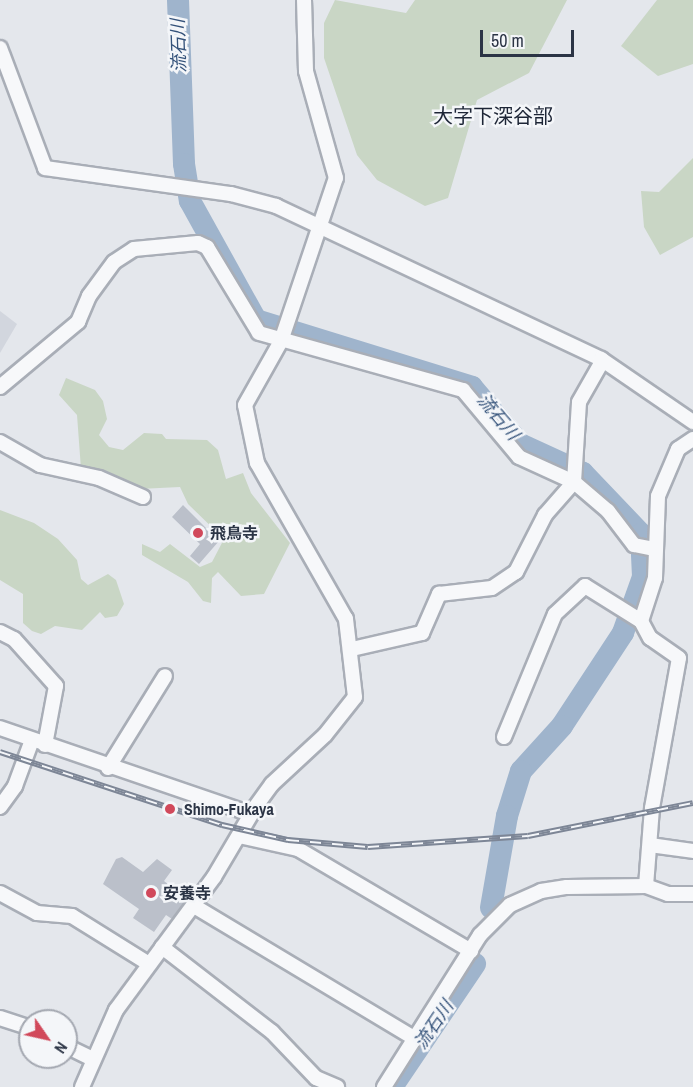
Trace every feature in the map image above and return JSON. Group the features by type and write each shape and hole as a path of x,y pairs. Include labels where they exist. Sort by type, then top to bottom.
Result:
{"street":[{"path":"82,1087 116,1010 194,906 272,784 351,705 356,687 346,619 268,486 250,436 244,405 281,341 333,193 335,164 317,122 306,71 304,0"},
{"path":"0,48 45,168 194,190 276,206 320,229 415,268 603,360 693,422"},
{"path":"0,387 65,337 114,262 134,249 198,243 207,247 247,318 259,333 463,390 519,457 574,482 608,511 634,545 654,549"},
{"path":"352,649 422,633 439,594 492,588 516,572 545,515 574,482 579,402 603,360"},
{"path":"641,621 655,578 654,549 658,496 666,472 678,449 693,439"},
{"path":"0,442 40,465 99,478 143,498"},
{"path":"504,737 555,614 585,586 641,621 650,638 679,658 652,808 646,886"},
{"path":"0,632 14,639 56,686 45,745"},
{"path":"108,768 165,676"},
{"path":"0,728 108,768 251,814"},
{"path":"0,807 15,786 32,740"},
{"path":"239,836 298,849 471,951"},
{"path":"650,845 693,851"},
{"path":"384,1087 493,918 541,891 646,886 668,894 693,894"},
{"path":"0,893 36,913 72,916 149,964"},
{"path":"194,906 414,1038"},
{"path":"162,947 272,1032 316,1078 337,1087"},
{"path":"0,1018 18,1024"},
{"path":"78,1052 93,1059"}],"shaded area":[{"path":"0,311 17,324 0,353"}],"green space":[{"path":"335,0 406,13 415,0 567,0 529,73 477,100 448,198 425,206 377,180 357,155 324,58 324,23"},
{"path":"657,0 693,0 693,64 658,76 621,46"},
{"path":"693,158 693,237 660,255 644,227 641,191 659,192"},
{"path":"66,378 95,390 103,401 107,419 99,435 109,447 123,450 144,433 162,434 166,439 207,440 218,450 226,479 243,473 251,493 290,543 264,594 241,596 218,572 212,578 211,603 203,601 188,582 142,555 142,544 160,552 170,544 200,567 212,562 224,539 188,504 180,487 139,489 101,471 81,469 77,415 59,395"},
{"path":"0,510 34,523 58,539 77,560 81,579 88,585 108,574 116,580 124,604 117,616 105,618 100,612 82,630 55,626 41,634 32,631 23,623 23,594 0,580"}],"building":[{"name":"飛鳥寺","path":"183,505 219,541 199,564 190,556 200,544 172,517"},
{"name":"安養寺","path":"122,857 143,872 157,859 172,870 164,881 169,885 166,890 184,903 172,919 166,915 154,932 133,918 139,909 103,884 116,859"}],"waterway":[{"name":"流石川","path":"178,0 184,164 190,201 256,320 472,387 520,444 583,473 641,534 643,577 623,633 562,726 521,771 507,816 491,908"},
{"name":"流石川","path":"394,1084 475,964"}],"railway":[{"path":"0,752 222,825 288,840 368,847 528,836 693,803"}],"place":[{"name":"飛鳥寺","path":"198,533"},
{"name":"Shimo-Fukaya","path":"170,809"},
{"name":"安養寺","path":"151,893"}],"district":[{"name":"大字下深谷部","path":"493,115"}]}
